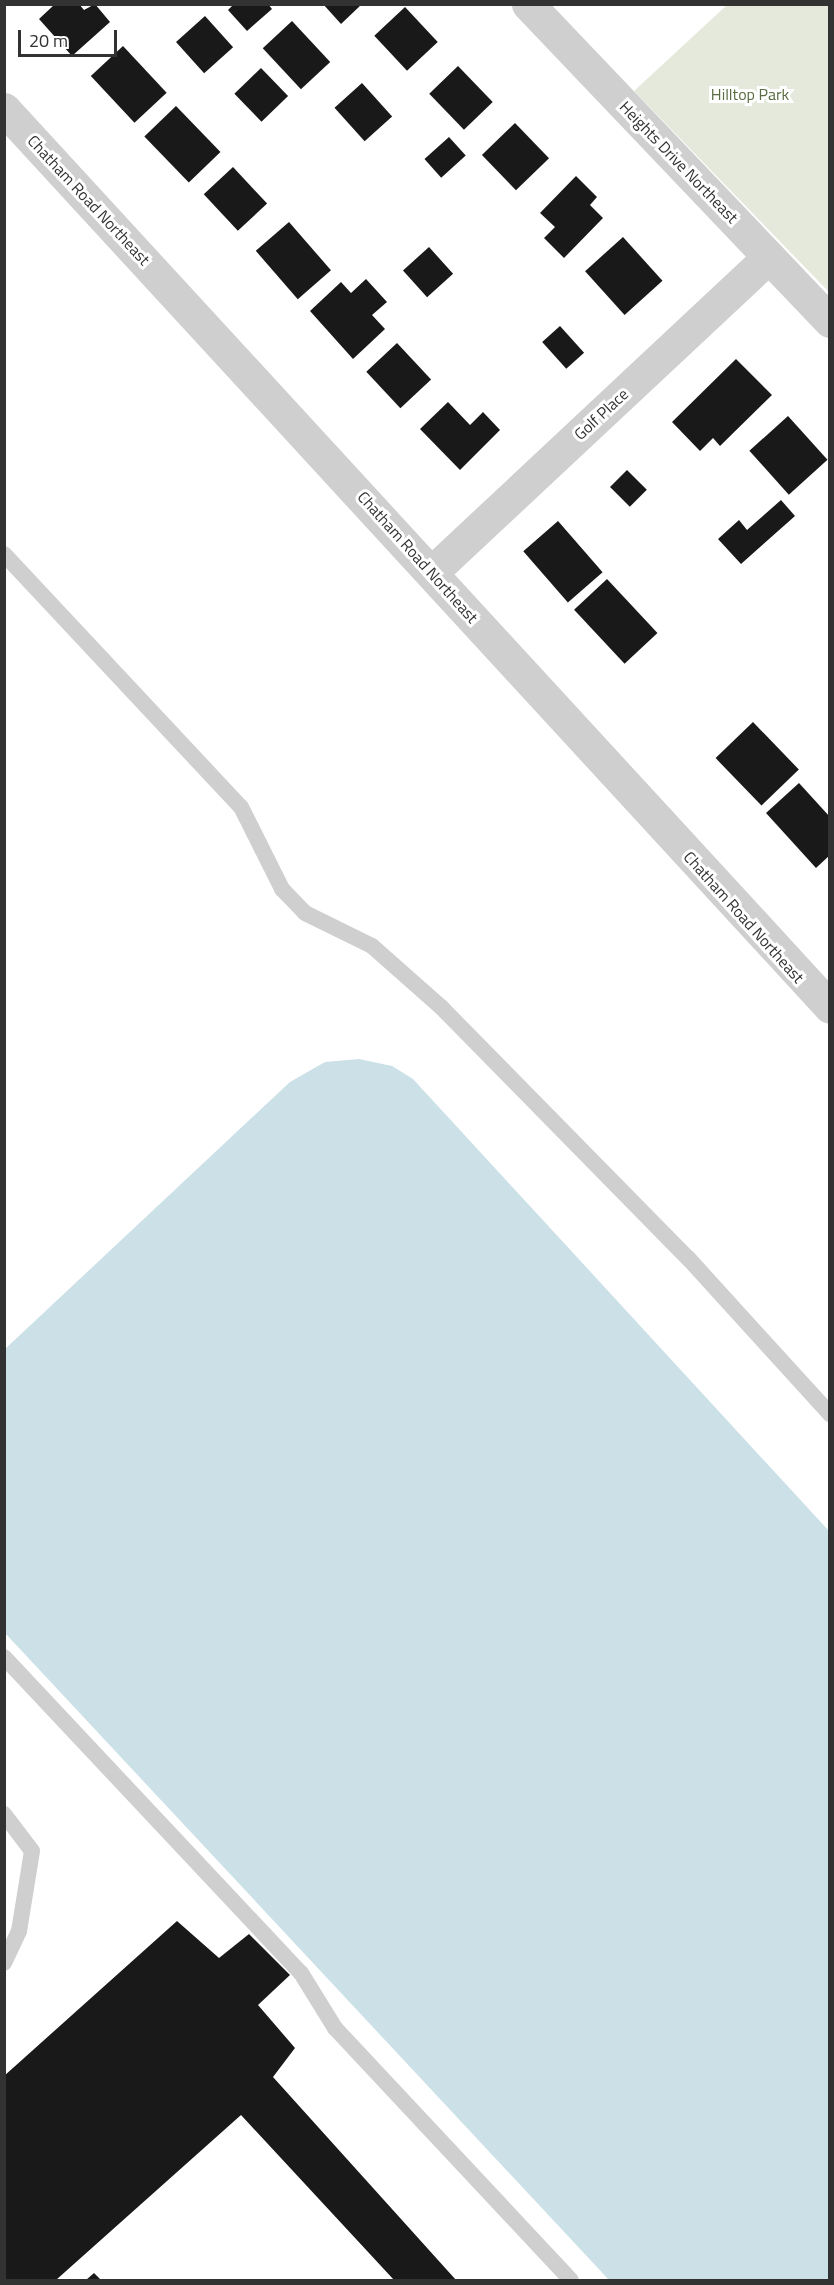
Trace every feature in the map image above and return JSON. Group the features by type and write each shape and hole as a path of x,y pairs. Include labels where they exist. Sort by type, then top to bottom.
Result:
{"street":[{"name":"Heights Drive Northeast","path":"528,4 830,321"},
{"name":"Chatham Road Northeast","path":"4,109 830,1006"},
{"name":"Golf Place","path":"432,572 769,257"}],"lane":[{"path":"4,554 241,807 282,889 297,905 372,946 442,1008 688,1258 830,1414"},
{"path":"4,1657 301,1972 335,2028 571,2280"},
{"path":"4,1814 32,1851 19,1931 4,1963"}],"green space":[{"name":"Hilltop Park","path":"727,5 829,5 829,292 634,91"}],"water":[{"path":"359,1059 392,1066 413,1079 829,1531 829,2280 609,2280 5,1633 5,1349 290,1082 325,1062"}],"building":[{"path":"55,4 79,4 84,10 95,4 110,22 72,56 39,19"},
{"path":"234,4 268,4 272,9 247,31 228,10"},
{"path":"323,4 362,4 341,24"},
{"path":"405,7 438,42 407,71 374,36"},
{"path":"205,16 233,47 204,73 176,42"},
{"path":"292,21 330,62 301,89 263,48"},
{"path":"123,46 167,93 134,123 91,76"},
{"path":"458,66 493,102 464,130 429,94"},
{"path":"261,68 288,96 261,122 234,94"},
{"path":"362,83 392,116 365,141 335,108"},
{"path":"176,106 220,152 189,183 144,137"},
{"path":"515,123 549,158 516,190 482,155"},
{"path":"449,137 466,156 441,178 424,159"},
{"path":"233,167 267,204 238,231 204,194"},
{"path":"576,176 597,197 590,205 603,218 564,258 544,238 555,227 540,213"},
{"path":"289,222 331,270 298,299 256,251"},
{"path":"623,237 662,281 625,315 585,271"},
{"path":"429,247 453,274 427,297 403,270"},
{"path":"366,279 387,302 372,315 385,329 353,359 310,311 341,282 351,293"},
{"path":"560,326 584,353 566,369 542,342"},
{"path":"397,343 431,380 400,408 366,372"},
{"path":"736,359 772,395 720,446 713,438 700,451 672,422"},
{"path":"448,402 470,425 483,412 500,430 460,470 420,429"},
{"path":"788,416 827,460 789,495 749,451"},
{"path":"627,470 647,490 630,507 610,487"},
{"path":"781,500 795,516 741,564 718,539 739,520 747,530"},
{"path":"558,521 603,572 568,602 523,551"},
{"path":"607,579 657,633 625,664 574,610"},
{"path":"753,722 799,769 761,806 716,758"},
{"path":"799,783 830,817 830,855 816,868 766,813"},
{"path":"177,1921 219,1958 249,1934 290,1975 258,2005 295,2048 273,2077 456,2280 394,2280 241,2115 56,2280 4,2280 4,2076"},
{"path":"94,2273 101,2280 86,2280"}]}
